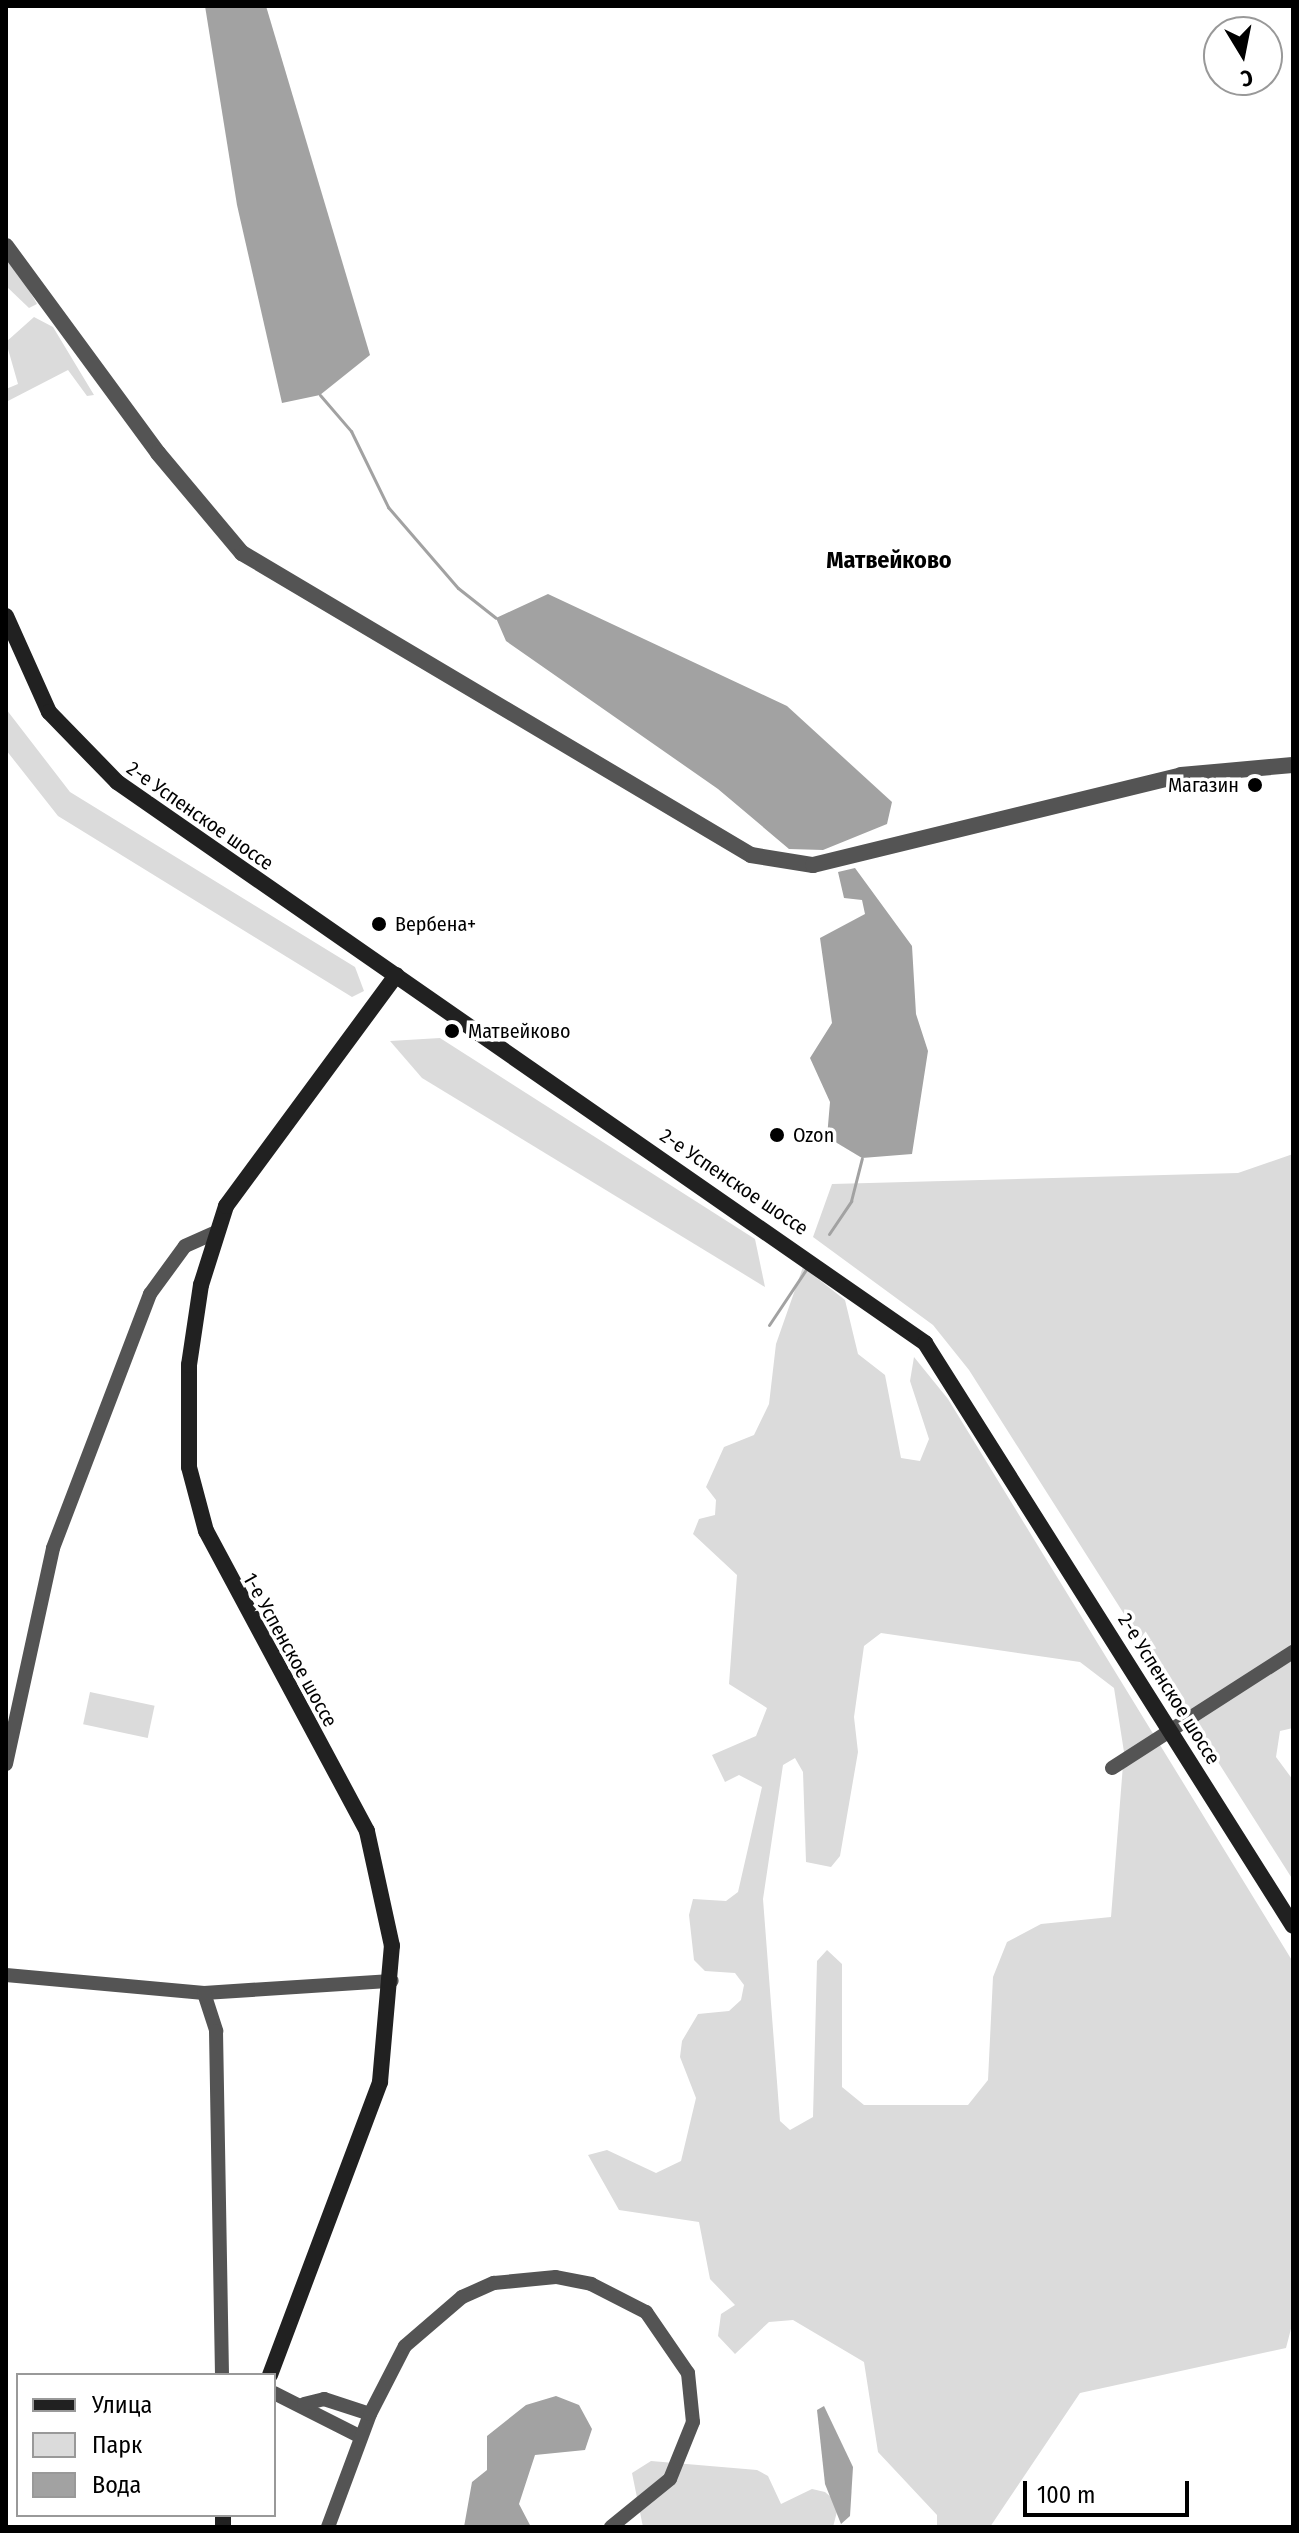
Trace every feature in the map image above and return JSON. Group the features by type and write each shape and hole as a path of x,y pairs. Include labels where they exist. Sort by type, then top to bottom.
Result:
{"main road":[{"name":"2-е Успенское шоссе","path":"6,616 33,686 98,767 913,1331 935,1354 1293,1926"},
{"name":"1-е Успенское шоссе","path":"271,2373 380,2082 392,1981 382,1878 367,1831 216,1557 193,1488 189,1365 214,1233 243,1177 396,975"}],"street":[{"path":"6,246 158,453 242,553 740,849 813,865 1181,775 1293,765"},
{"path":"6,1764 53,1548 150,1294 185,1246 214,1233"},
{"path":"1112,1768 1293,1652"},
{"path":"6,1975 204,1993 392,1981"},
{"path":"204,1993 216,2031 222,2373"},
{"path":"328,2527 370,2414 405,2346 462,2297 494,2283 556,2277 621,2296 677,2348 688,2373 693,2422 670,2479 611,2527"},
{"path":"276,2394 304,2404 315,2419 361,2437"},
{"path":"304,2404 324,2399 370,2414"}],"green space":[{"path":"6,258 37,304 29,308 6,286"},
{"path":"34,317 53,327 94,395 87,396 68,370 6,402 6,389 18,384 6,342"},
{"path":"6,709 70,792 355,967 364,991 352,997 58,816 6,750"},
{"path":"440,1038 755,1239 765,1287 422,1078 390,1041"},
{"path":"1293,1154 1293,1728 1280,1731 1276,1757 1293,1780 1293,1880 969,1370 933,1325 813,1237 832,1184 1238,1173"},
{"path":"803,1267 845,1300 858,1354 885,1375 901,1458 920,1461 929,1439 910,1381 914,1357 948,1399 1293,1962 1293,2321 1286,2348 1080,2393 990,2527 937,2527 937,2515 878,2452 864,2362 793,2320 769,2322 735,2354 718,2336 721,2314 735,2305 710,2279 699,2222 619,2210 588,2155 607,2150 656,2173 681,2161 696,2098 680,2057 682,2041 698,2014 729,2011 741,2000 744,1985 735,1973 705,1971 694,1960 689,1915 693,1899 726,1901 738,1892 762,1787 739,1775 725,1782 712,1755 756,1736 767,1708 729,1684 737,1575 693,1534 699,1519 715,1515 716,1500 706,1487 724,1447 754,1435 769,1404 776,1344","holes":["881,1633 1080,1662 1114,1688 1124,1752 1111,1917 1041,1924 1007,1942 993,1977 988,2080 968,2105 864,2105 842,2087 842,1964 827,1950 817,1961 813,2117 790,2130 780,2121 763,1899 783,1765 795,1758 803,1772 806,1862 831,1867 840,1856 858,1752 854,1717 864,1646"]},
{"path":"90,1692 155,1706 148,1738 83,1724"},
{"path":"651,2461 757,2470 768,2476 781,2504 812,2489 825,2492 839,2504 833,2527 643,2527 632,2473"}],"water":[{"path":"205,6 266,6 370,355 320,395 282,403 237,205"},
{"path":"548,594 787,706 892,802 887,824 823,850 789,849 718,789 506,641 496,618"},
{"path":"855,868 912,946 916,1014 928,1051 912,1154 862,1158 827,1137 830,1102 810,1058 832,1023 820,938 865,914 862,900 844,898 838,872"},
{"path":"556,2396 579,2405 592,2429 585,2450 535,2455 519,2504 531,2527 464,2527 472,2482 487,2470 487,2436 526,2405"},
{"path":"824,2406 853,2467 850,2516 841,2524 825,2484 817,2410"}],"waterway":[{"path":"320,395 351,431 388,507 458,588 496,618"},
{"path":"829,1234 851,1201 862,1158"},
{"path":"769,1325 807,1268"}],"place":[{"name":"Магазин","path":"1255,785"},
{"name":"Вербена+","path":"379,924"},
{"name":"Матвейково","path":"452,1031"},
{"name":"Ozon","path":"777,1135"}],"district":[{"name":"Матвейково","path":"889,561"}]}
